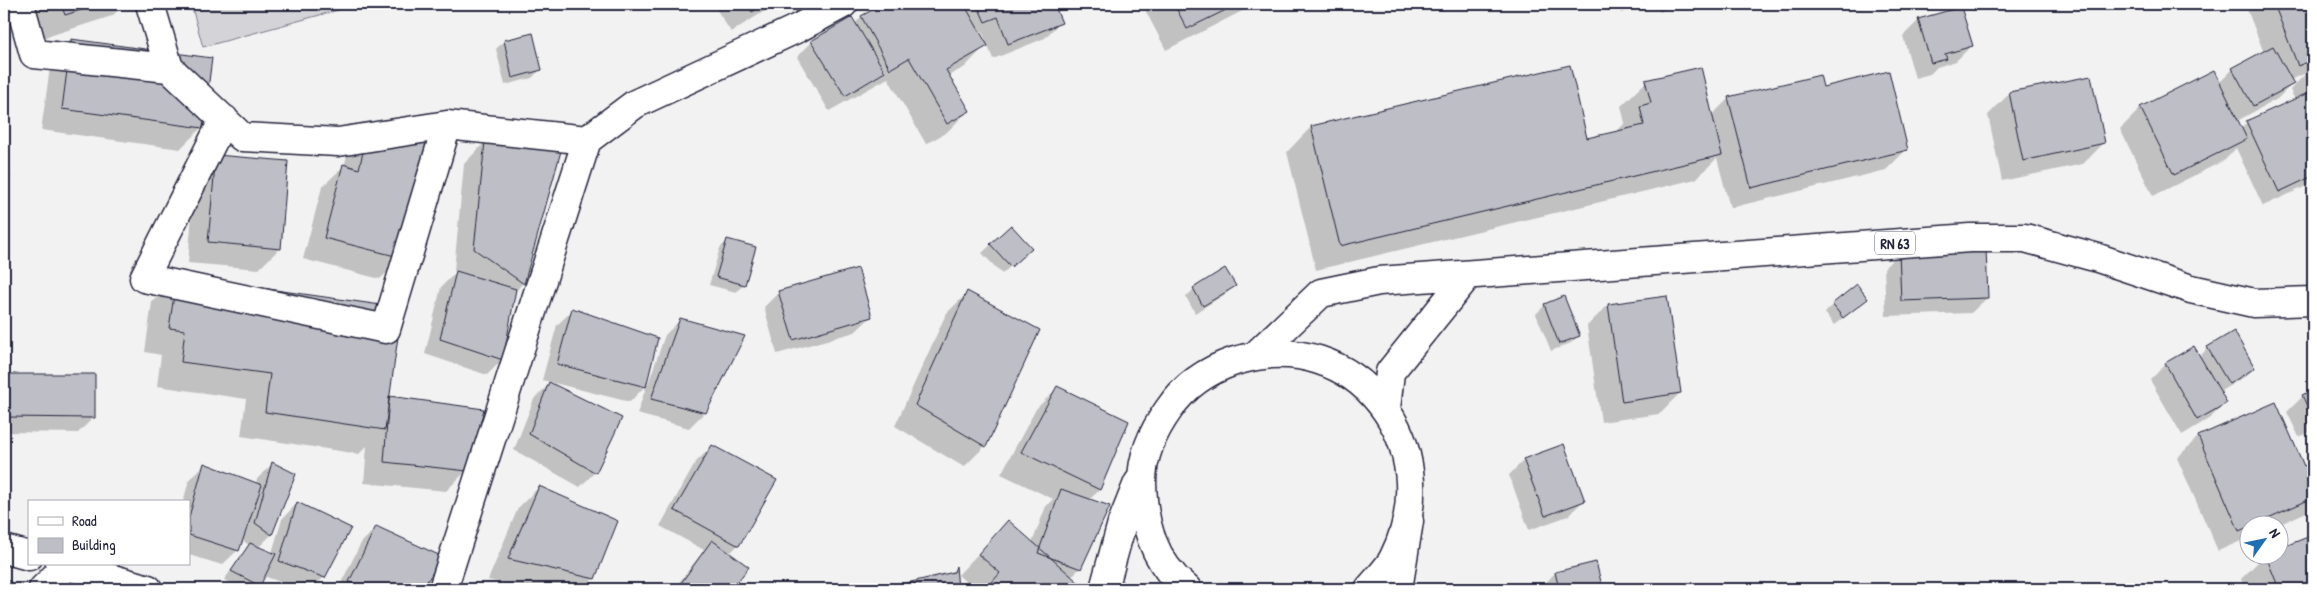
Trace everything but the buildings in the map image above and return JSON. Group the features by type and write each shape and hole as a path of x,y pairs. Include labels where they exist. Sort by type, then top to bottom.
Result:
{"main road":[{"path":"20,4 34,54 169,68"},
{"path":"150,4 169,68 242,137 338,142 447,125 588,140"},
{"path":"442,589 588,140 635,104 798,28 842,4"},
{"path":"224,119 144,278 386,329 447,125"},
{"name":"RN 63","path":"1468,275 1970,238 2026,238 2098,258 2191,289 2254,303 2313,301"},
{"path":"1257,354 1321,293 1380,281 1468,275"},
{"path":"1386,409 1390,372 1468,275"},
{"path":"1104,589 1122,523 1142,472 1154,430 1179,394 1215,368 1257,354 1294,354 1329,364 1361,382 1386,409 1404,444 1412,482 1409,521 1398,589"},
{"path":"1142,472 1142,511 1154,548 1175,580 1187,589"},
{"path":"1368,589 1394,558 1409,521"},
{"path":"4,549 28,556"},
{"path":"44,589 62,566"},
{"path":"67,566 148,589"}],"shaded area":[{"path":"191,4 360,4 203,47"}]}
